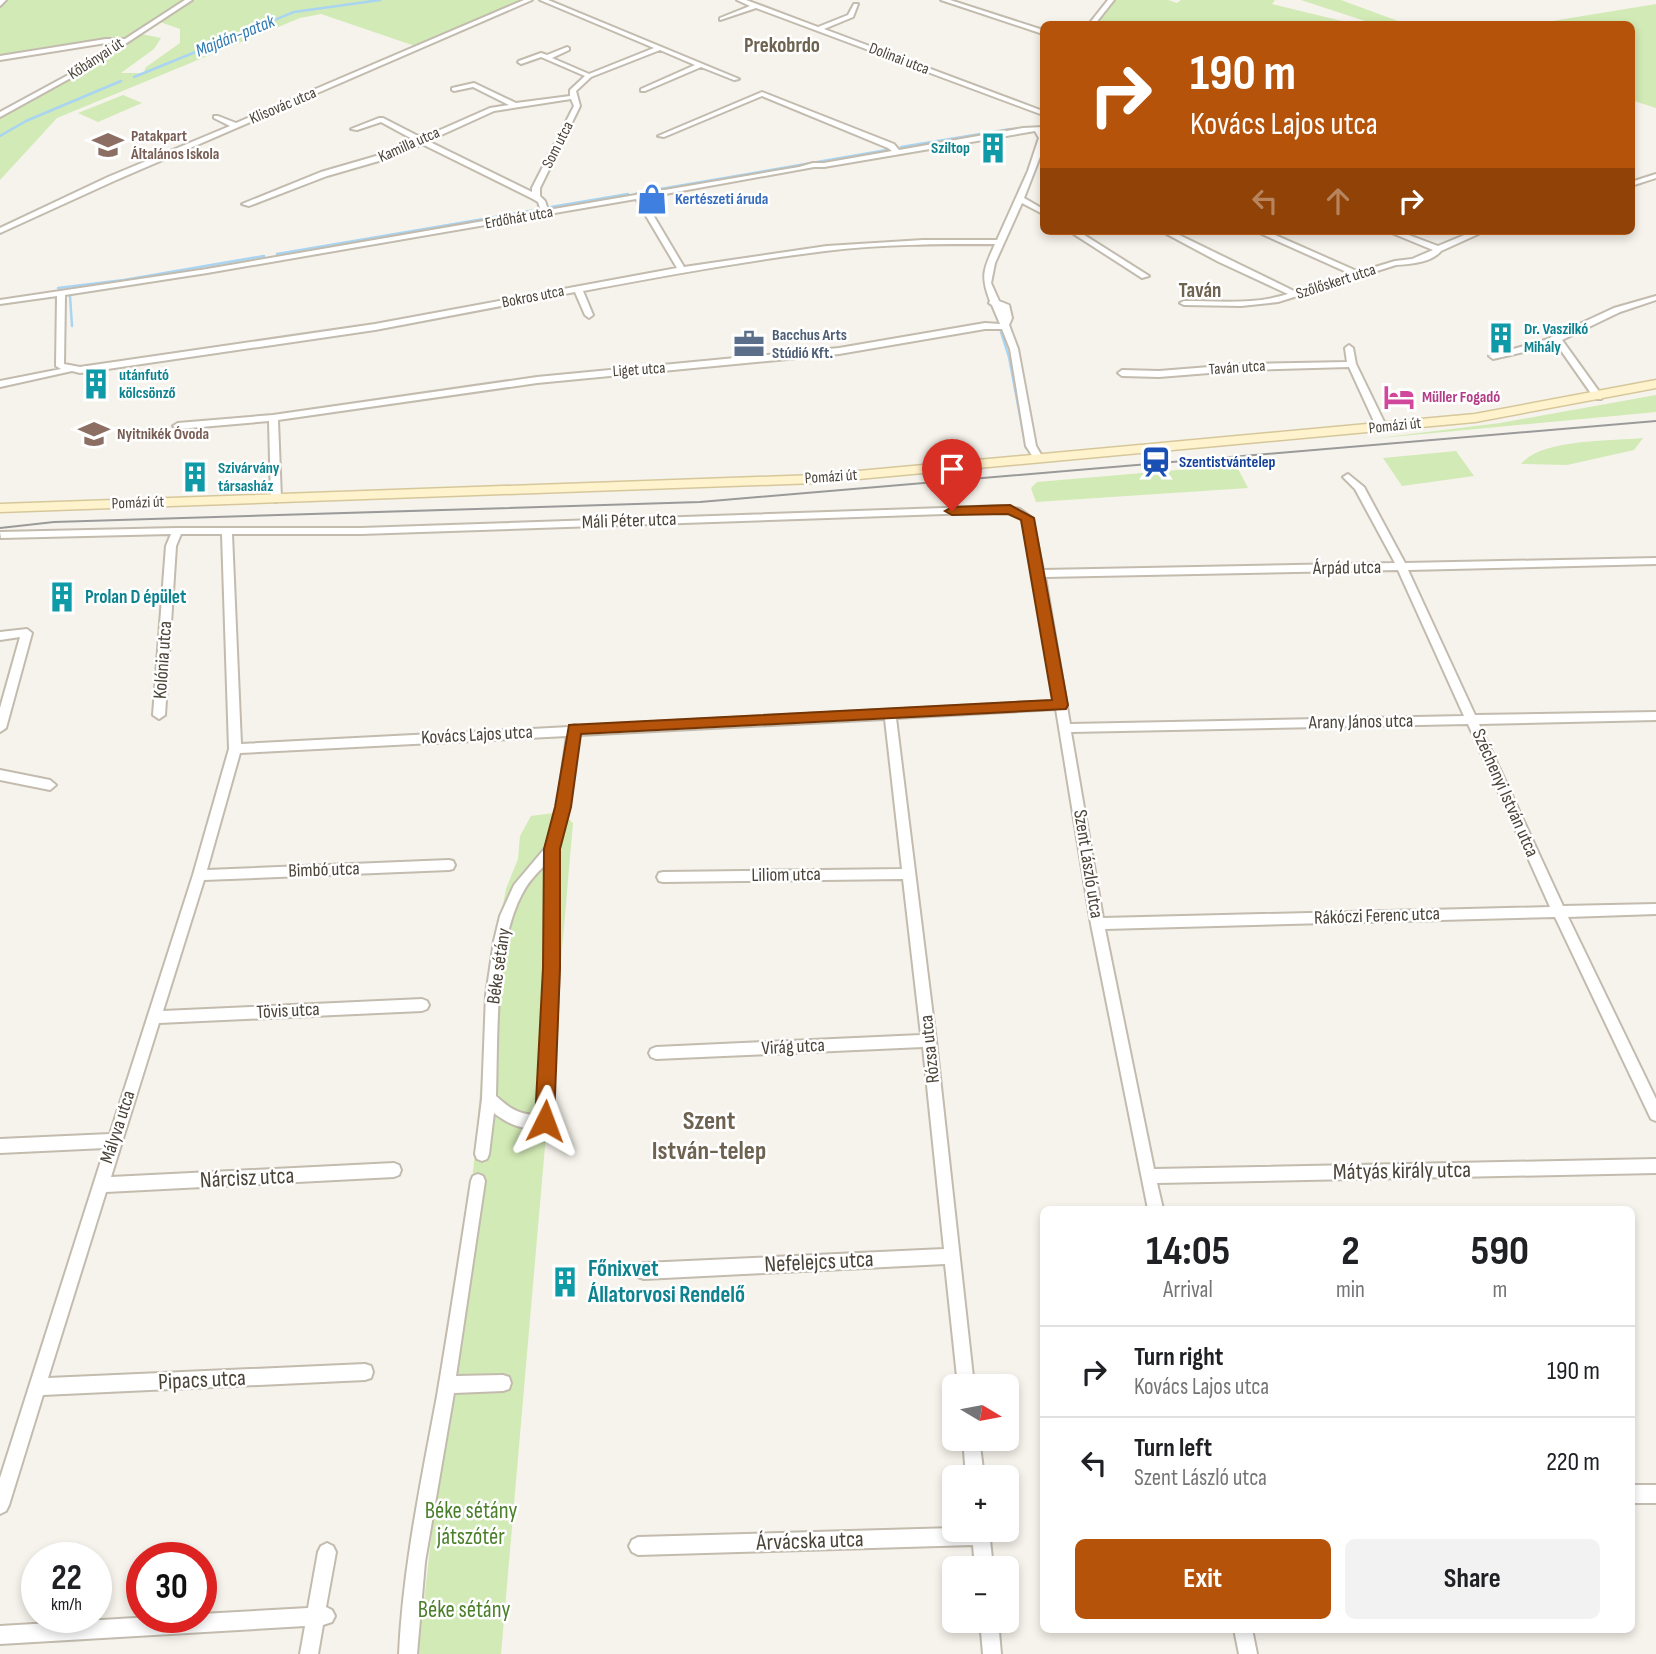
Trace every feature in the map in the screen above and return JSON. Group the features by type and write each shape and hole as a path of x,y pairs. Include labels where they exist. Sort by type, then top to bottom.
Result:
{"main road":[{"name":"Pomázi út","path":"0,508 803,479 1475,418 1656,384"}],"street":[{"name":"Kőbányai út","path":"0,115 85,68 189,0"},
{"name":"Klisovác utca","path":"0,231 78,194 529,0"},
{"path":"543,0 736,79"},
{"name":"Dolinai utca","path":"740,0 1040,112"},
{"path":"944,0 1040,31"},
{"path":"1094,21 1111,0"},
{"path":"818,29 851,16 856,5"},
{"path":"722,19 755,6"},
{"path":"0,58 106,41 125,41"},
{"path":"521,62 537,55 589,76 660,48"},
{"path":"546,58 567,49"},
{"path":"643,90 700,65"},
{"name":"Som utca","path":"536,197 537,185 575,113 578,101 572,91 589,76"},
{"path":"454,89 474,85 513,104"},
{"path":"662,135 762,94 891,146 898,152"},
{"name":"Kamilla utca","path":"246,204 324,174 373,161 492,108 574,97"},
{"path":"216,117 237,126"},
{"path":"355,129 381,120 536,197 541,201 545,212"},
{"name":"Erdőhát utca","path":"0,302 207,271 1040,129"},
{"path":"1038,458 1031,446 1014,349 987,283 999,242 1020,199 1040,147"},
{"path":"1032,171 1040,173"},
{"path":"1635,182 1656,176"},
{"path":"1635,182 1656,186"},
{"path":"518,188 537,185"},
{"path":"638,196 682,270"},
{"path":"1020,199 1040,210"},
{"path":"1079,235 1145,276"},
{"path":"1173,235 1296,295"},
{"path":"1268,235 1359,275"},
{"path":"1401,235 1438,249"},
{"name":"Szőlőskert utca","path":"1184,303 1259,303 1296,295 1395,263 1434,254 1438,249 1471,235"},
{"name":"Bokros utca","path":"0,384 68,369 80,370 375,327 682,270 827,248 923,242 999,242"},
{"path":"578,289 589,315"},
{"path":"61,292 60,366 68,369"},
{"path":"1493,356 1558,339 1639,302 1656,298"},
{"path":"993,303 1005,305 1008,318 1004,327"},
{"name":"Liget utca","path":"273,418 537,380 839,351 985,326 1004,327"},
{"path":"1558,339 1598,397"},
{"path":"1349,348 1352,364 1382,428"},
{"name":"Taván utca","path":"1122,373 1159,374 1329,363 1352,364"},
{"path":"178,426 273,418 276,499"},
{"name":"Széchenyi István utca","path":"1348,477 1366,498 1402,567 1559,912 1656,1114"},
{"name":"Máli Péter utca","path":"227,533 361,531 1002,509 1017,511 1027,518"},
{"name":"Szent László utca","path":"1027,518 1066,728 1097,924 1154,1206"},
{"path":"1,536 177,531 227,533 235,748"},
{"name":"Kolónia utca","path":"159,715 171,546 177,531"},
{"name":"Árpád utca","path":"1039,574 1656,561"},
{"path":"0,636 27,633 0,728"},
{"name":"Kovács Lajos utca","path":"235,748 1060,705"},
{"name":"Rózsa utca","path":"890,713 965,1374"},
{"name":"Arany János utca","path":"1066,728 1656,716"},
{"name":"Béke sétány","path":"489,1099 505,1114 523,1123 545,1121 552,968 552,849 563,807 574,729"},
{"name":"Mályva utca","path":"0,1505 199,875 235,748"},
{"path":"0,775 50,785"},
{"name":"Béke sétány","path":"482,1154 489,1099 492,1002 505,919 515,894 552,849"},
{"name":"Bimbó utca","path":"199,875 449,865"},
{"name":"Liliom utca","path":"663,877 910,874"},
{"name":"Rákóczi Ferenc utca","path":"1097,924 1656,909"},
{"name":"Tövis utca","path":"153,1017 422,1005"},
{"name":"Virág utca","path":"656,1053 929,1041"},
{"path":"0,1146 114,1141"},
{"name":"Mátyás király utca","path":"1148,1176 1656,1166"},
{"name":"Nárcisz utca","path":"100,1185 394,1170"},
{"path":"408,1654 409,1611 478,1181"},
{"name":"Nefelejcs utca","path":"644,1271 952,1256"},
{"name":"Pipacs utca","path":"39,1387 365,1372"},
{"path":"447,1385 503,1383"},
{"path":"1635,1494 1656,1494"},
{"name":"Árvácska utca","path":"638,1546 942,1534"},
{"path":"309,1654 321,1617 327,1552"},
{"path":"0,1635 321,1617"},
{"path":"990,1633 992,1654"},
{"path":"1244,1633 1248,1654"}],"green space":[{"path":"3,0 184,0 125,38 0,56 0,4"},
{"path":"192,0 523,0 415,46 321,14 300,18 57,118 0,180 0,115 128,41 141,34 161,38 154,49 121,73 145,73 291,13 144,72 146,67 180,43 180,29 160,22"},
{"path":"1116,0 1168,0 1177,3 1181,0 1275,0 1272,4 1342,21 1098,21"},
{"path":"1301,0 1341,0 1398,21 1365,21"},
{"path":"1656,4 1656,108 1635,101 1635,21 1552,21"},
{"path":"123,95 142,103 98,122 78,113"},
{"path":"1656,395 1656,412 1370,439 1500,423"},
{"path":"1643,438 1634,450 1567,465 1521,464 1530,456 1560,446"},
{"path":"1456,451 1474,476 1402,486 1383,458"},
{"path":"1236,465 1248,488 1036,502 1031,488 1037,482"},
{"name":"Béke sétány","path":"561,812 573,823 501,1654 418,1654 474,1162 491,964 506,889 518,859 520,836 531,816"}],"waterway":[{"name":"Majdán-patak","path":"134,77 294,12 380,0"},
{"name":"Majdán-patak","path":"0,136 26,121 121,81"},
{"path":"901,147 1011,129"},
{"path":"637,193 887,150"},
{"path":"551,207 628,194"},
{"path":"277,254 536,210"},
{"path":"58,288 124,280 264,256"},
{"path":"70,296 72,326"},
{"path":"1001,332 1009,357 1026,448"}],"tram line":[{"path":"0,528 54,522 700,502 1656,421"}],"place":[{"name":"Patakpart Általános Iskola","path":"108,145"},
{"name":"Sziltop","path":"993,148"},
{"name":"Kertészeti áruda","path":"652,199"},
{"name":"Dr. Vaszilkó Mihály","path":"1501,338"},
{"name":"Bacchus Arts Stúdió Kft.","path":"749,344"},
{"name":"utánfutó kölcsönző","path":"96,384"},
{"name":"Müller Fogadó","path":"1399,397"},
{"name":"Nyitnikék Óvoda","path":"94,434"},
{"name":"Szentistvántelep","path":"1156,462"},
{"name":"Szivárvány társasház","path":"195,477"},
{"name":"Prolan D épület","path":"62,597"},
{"name":"Főnixvet Állatorvosi Rendelő","path":"565,1282"}],"district":[{"name":"Prekobrdo","path":"782,45"},
{"name":"Taván","path":"1200,290"},
{"name":"Szent István-telep","path":"709,1136"}],"route":[{"path":"545,1121 552,968 552,849 563,807 574,729 1060,705 1027,518 1010,509 952,511"}],"park label":[{"name":"Béke sétány játszótér","path":"471,1524"}]}
